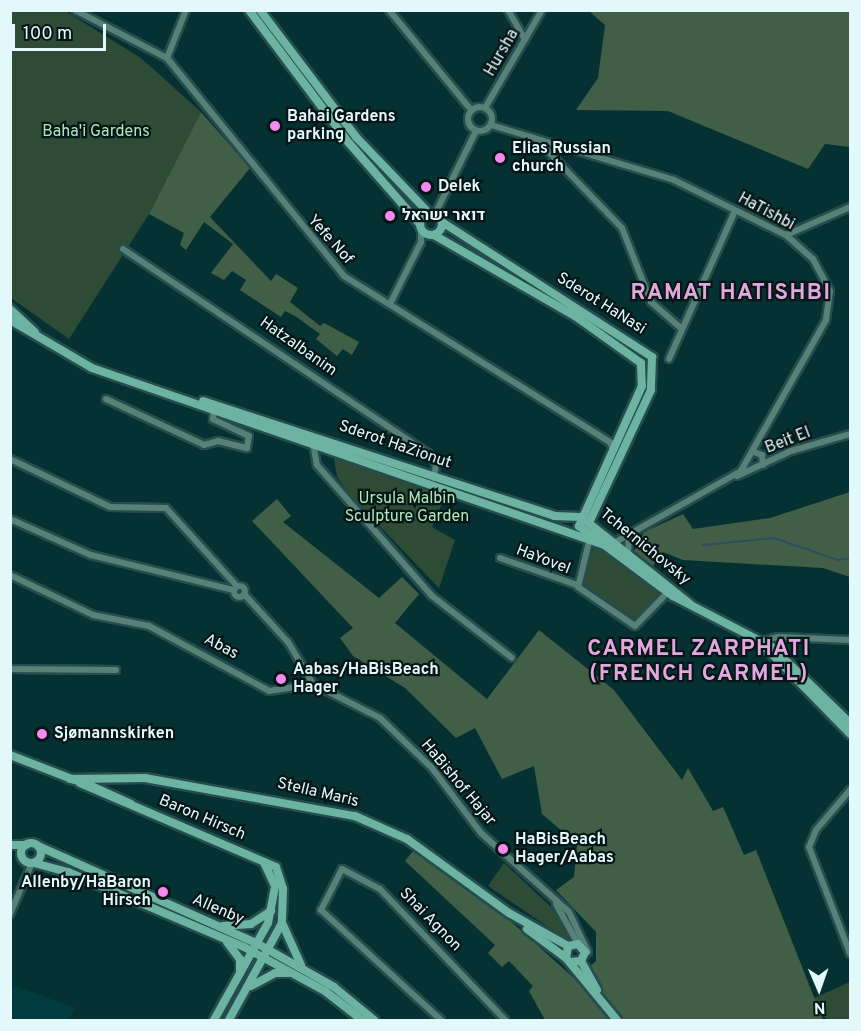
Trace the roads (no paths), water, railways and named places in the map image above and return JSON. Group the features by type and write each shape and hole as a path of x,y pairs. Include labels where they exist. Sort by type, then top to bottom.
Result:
{"street":[{"name":"Yefe Nof","path":"75,10 167,58 329,263 390,304 610,442"},
{"path":"167,58 186,10"},
{"path":"249,10 343,136 420,227 421,242 390,304"},
{"path":"260,10 356,137 432,213"},
{"path":"389,10 471,110"},
{"path":"508,10 525,39"},
{"name":"Hursha","path":"485,108 542,10"},
{"path":"420,227 432,213 476,131 491,125 485,108 471,110"},
{"path":"471,110 468,122 476,131"},
{"name":"HaTishbi","path":"491,125 674,180 786,235 825,276 829,310 752,455 736,476 630,532 612,544"},
{"path":"537,140 622,228 651,302 680,327"},
{"path":"786,235 850,207"},
{"path":"669,359 680,327 735,211"},
{"name":"Sderot HaNasi","path":"432,213 442,222 650,352 655,369 651,390 590,521"},
{"path":"421,242 432,235 442,222"},
{"name":"Sderot HaNasi","path":"420,227 637,358 643,380 620,439 580,521"},
{"name":"Hatzalbanim","path":"123,249 428,453 436,464 434,479"},
{"name":"Sderot HaZionut","path":"10,309 40,336"},
{"name":"Sderot HaZionut","path":"10,320 92,368 199,400 317,441"},
{"path":"106,399 204,445 218,441 247,448 249,435 213,419 214,408"},
{"name":"Sderot HaZionut","path":"199,400 214,408 434,479 554,516 580,521"},
{"name":"Beit El","path":"736,476 850,434"},
{"path":"613,453 610,442 620,439"},
{"path":"317,441 317,465 432,596 512,658"},
{"path":"756,468 752,455 762,456 763,465"},
{"path":"10,459 110,507 166,508 235,588 244,594 288,642 313,684"},
{"name":"Sderot HaZionut","path":"434,479 553,525"},
{"path":"598,504 605,532"},
{"path":"10,519 91,555 235,588"},
{"path":"553,525 580,521 612,544"},
{"name":"Tchernichovsky","path":"580,521 590,521 605,532 612,544 669,590 760,642 850,723"},
{"name":"Tchernichovsky","path":"553,525 589,542 612,544 628,553 669,590"},
{"path":"628,553 630,532"},
{"path":"577,585 589,542"},
{"name":"HaYovel","path":"500,558 577,585 635,626 669,590"},
{"name":"Abas","path":"10,575 93,615 149,626 269,690 313,684"},
{"path":"760,642 779,637 850,640"},
{"name":"Tchernichovsky","path":"760,642 850,734"},
{"path":"10,669 116,670"},
{"name":"HaBishof Hajar","path":"313,684 380,718 432,768 481,833 546,889 580,930 588,951 583,960"},
{"path":"10,755 104,793 118,777"},
{"path":"118,777 116,785 122,796"},
{"name":"Stella Maris","path":"70,778 118,777 236,791 356,816 407,839 509,913 568,960 617,1020"},
{"path":"850,790 816,830 810,848 850,953"},
{"name":"Baron Hirsch","path":"104,793 122,796 131,804"},
{"name":"Baron Hirsch","path":"104,793 276,867 281,880 282,923 268,955 229,1020"},
{"name":"Allenby","path":"10,845 38,846 215,925 268,955 362,1020"},
{"path":"27,845 22,853 31,862"},
{"path":"10,914 31,862 41,855 38,846"},
{"name":"Allenby","path":"10,854 69,872 217,935 256,948"},
{"path":"214,1020 256,948 273,908 274,882 262,860"},
{"name":"Shai Agnon","path":"441,1020 321,910 342,870 371,882 505,1020"},
{"name":"HaBishof Hajar","path":"546,889 578,944"},
{"path":"215,925 251,924 273,908"},
{"name":"Stella Maris","path":"509,913 568,946"},
{"path":"282,923 288,945 308,971"},
{"path":"217,935 240,959 239,977"},
{"path":"578,944 568,946 568,960 583,960"},
{"name":"Stella Maris","path":"578,944 599,996"},
{"name":"Allenby","path":"268,955 308,971 374,1020"},
{"path":"249,988 275,973 294,974"}],"waterway":[{"path":"703,545 774,538 838,560 850,558"}],"place":[{"name":"Bahai Gardens parking","path":"275,126"},
{"name":"Elias Russian church","path":"500,158"},
{"name":"Delek","path":"426,187"},
{"name":"דואר ישראל","path":"390,216"},
{"name":"Aabas/HaBisBeach Hager","path":"281,679"},
{"name":"Sjømannskirken","path":"42,734"},
{"name":"HaBisBeach Hager/Aabas","path":"503,849"},
{"name":"Allenby/HaBaron Hirsch","path":"163,892"}],"district":[{"name":"RAMAT HATISHBI","path":"731,294"},
{"name":"CARMEL ZARPHATI (FRENCH CARMEL)","path":"699,662"}],"park label":[{"name":"Baha'i Gardens","path":"96,132"},
{"name":"Ursula Malbin Sculpture Garden","path":"407,508"}]}
